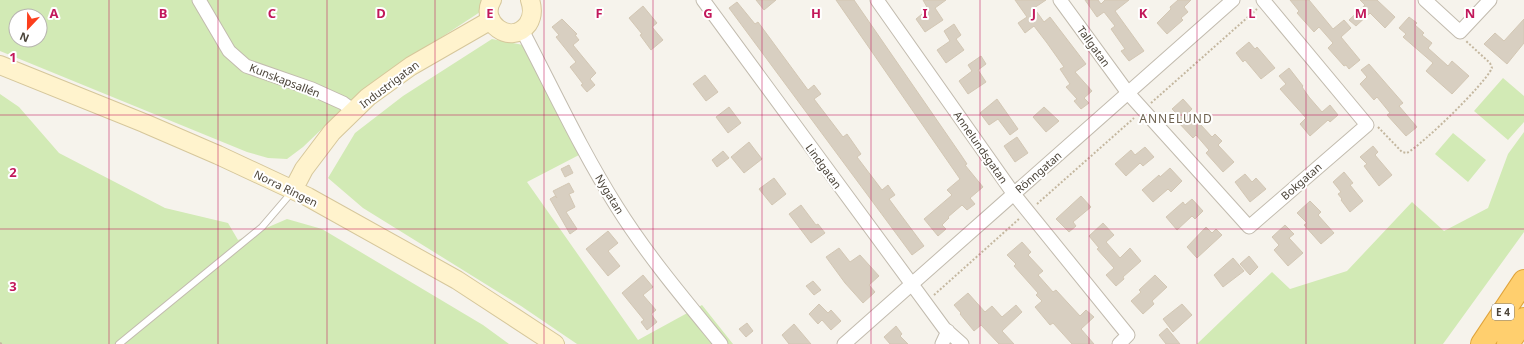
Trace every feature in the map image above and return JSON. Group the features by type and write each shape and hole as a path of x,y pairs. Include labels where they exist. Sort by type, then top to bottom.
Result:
{"highway":[{"name":"E 4","path":"1482,344 1524,281"},
{"name":"E 4","path":"1508,344 1524,319"},
{"name":"E 4","path":"1517,344 1524,331"}],"main road":[{"path":"492,0 490,3 489,12 495,27 512,33 522,30 532,17 533,11 530,0"},
{"name":"Industrigatan","path":"293,190 304,169 332,132 368,97 411,66 491,20"},
{"name":"Norra Ringen","path":"0,65 144,123 218,155 308,197 457,280 555,344"}],"street":[{"name":"Kunskapsallén","path":"199,0 229,51 246,66 312,90 343,103 354,111"},
{"name":"Lindgatan","path":"703,0 911,284 948,331 962,344"},
{"name":"Annelundsgatan","path":"877,0 1013,193 1128,335 1119,344"},
{"name":"Tallgatan","path":"1060,0 1128,93"},
{"name":"Rönngatan","path":"844,344 1233,0"},
{"path":"1425,0 1460,32 1490,0"},
{"path":"1264,1 1367,124"},
{"name":"Nygatan","path":"522,30 583,148 616,206 644,248 722,344"},
{"name":"Bokgatan","path":"1128,93 1249,227 1367,124"},
{"path":"942,344 948,331"}],"lane":[{"path":"119,344 262,227 293,190"}],"path":[{"path":"926,303 1144,110 1264,1"},
{"path":"1367,124 1375,125 1402,152 1407,153 1456,109 1486,77 1492,68 1490,63 1468,44 1460,32"}],"green space":[{"path":"0,0 487,0 481,11 477,14 373,82 303,147 287,159 268,158 247,152 0,51"},
{"path":"492,39 523,45 579,155 527,182 638,340 702,305 733,344 577,344 521,306 363,208 328,178 355,133 403,96"},
{"path":"1503,78 1524,96 1524,122 1508,140 1474,111"},
{"path":"0,94 19,107 59,153 165,208 228,223 238,240 287,219 322,229 483,325 509,344 0,344"},
{"path":"1524,132 1524,232 1443,344 1197,344 1272,272 1290,289 1347,271 1412,202 1444,231 1488,208 1508,154"},
{"path":"1453,133 1486,160 1468,182 1435,154"}],"building":[{"path":"756,0 776,0 764,10"},
{"path":"836,0 854,0 961,155 967,164 965,165 983,187 970,198 975,204 967,210 962,205 948,217 949,218 942,225 946,229 938,236 924,219 952,195 947,190 960,179"},
{"path":"923,0 946,0 935,8 943,20 925,32 916,19 928,9"},
{"path":"1015,0 1046,0 1034,8 1044,22 1050,17 1086,64 1075,72 1092,91 1084,98 1089,103 1081,109 1074,101 1077,99 1066,87 1070,84 1060,69 1064,67 1047,43 1034,26 1025,33 1018,23 1027,17"},
{"path":"1085,0 1098,0 1101,4 1105,0 1129,0 1115,11 1144,51 1129,61 1121,51 1125,49 1111,29 1115,26 1104,12 1097,17"},
{"path":"1178,0 1191,0 1184,7 1188,12 1181,18 1183,20 1167,34 1157,23"},
{"path":"1290,0 1309,0 1333,29 1344,20 1351,28 1341,37 1360,60 1349,69 1346,65 1344,66 1328,48 1333,43 1319,27 1314,32 1297,13 1299,11"},
{"path":"1360,0 1377,0 1395,17 1385,28 1370,13 1356,26 1349,20 1365,5"},
{"path":"737,2 755,24 758,22 808,90 814,85 821,94 814,99 843,137 847,134 861,154 857,157 882,190 888,185 895,195 889,199 924,246 912,255 729,8"},
{"path":"643,6 657,23 652,27 663,40 651,50 640,35 642,34 629,18"},
{"path":"1409,17 1417,23 1415,25 1424,33 1422,35 1432,43 1428,48 1448,66 1452,61 1469,76 1452,94 1426,71 1433,63 1403,37 1406,34 1399,28"},
{"path":"562,19 577,34 575,35 579,40 573,45 596,73 590,79 595,85 587,92 570,67 576,62 556,37 559,35 552,27"},
{"path":"1524,19 1524,43 1507,64 1484,44 1495,33 1504,41"},
{"path":"954,24 961,35 956,39 964,50 946,63 937,50 950,41 944,31"},
{"path":"1249,42 1255,49 1257,47 1275,68 1261,79 1245,60 1243,62 1236,53"},
{"path":"981,56 986,64 978,70 986,82 968,94 959,81 972,71 968,65"},
{"path":"1369,64 1403,103 1399,106 1417,127 1406,136 1387,115 1390,113 1377,97 1374,100 1360,84 1367,77 1361,70"},
{"path":"1289,68 1303,86 1302,87 1309,97 1322,112 1330,105 1338,115 1330,122 1328,120 1310,136 1300,124 1306,118 1280,89 1286,84 1279,76"},
{"path":"705,75 718,92 706,101 693,84"},
{"path":"997,99 1018,129 1010,135 998,119 989,125 980,113"},
{"path":"1183,99 1192,109 1189,112 1212,137 1215,134 1222,141 1218,145 1234,162 1223,172 1206,153 1209,150 1196,135 1193,138 1177,121 1181,118 1172,109"},
{"path":"729,107 741,123 728,133 716,117"},
{"path":"1044,107 1059,121 1046,132 1033,117"},
{"path":"1017,137 1028,153 1015,162 1004,146"},
{"path":"749,142 762,159 744,173 731,157"},
{"path":"1373,146 1378,152 1375,155 1392,175 1379,186 1364,166 1367,164 1360,157"},
{"path":"1145,147 1154,157 1143,166 1140,163 1126,176 1115,164 1131,150 1135,155"},
{"path":"723,151 729,158 717,167 712,160"},
{"path":"569,165 573,173 565,177 561,169"},
{"path":"1170,168 1182,181 1171,192 1168,189 1153,202 1142,190 1159,175 1160,177"},
{"path":"1344,172 1353,183 1350,185 1363,201 1350,212 1338,194 1341,192 1333,182"},
{"path":"1245,174 1252,182 1256,178 1266,189 1250,202 1235,182"},
{"path":"774,178 786,194 772,205 759,189"},
{"path":"569,183 574,192 569,194 575,207 566,212 577,229 570,234 550,199 555,196 557,198 553,191"},
{"path":"1081,196 1091,207 1073,222 1076,226 1069,232 1056,219"},
{"path":"1192,199 1203,211 1195,219 1192,216 1177,230 1166,217 1183,202 1185,205"},
{"path":"1310,201 1321,212 1318,215 1334,233 1321,244 1304,225 1307,223 1297,213"},
{"path":"801,205 816,225 818,224 825,233 811,243 789,214"},
{"path":"1103,223 1114,235 1106,242 1120,258 1130,248 1141,261 1123,277 1124,279 1116,286 1106,275 1114,268 1097,249 1099,248 1089,236"},
{"path":"1285,225 1294,234 1289,238 1303,253 1288,266 1274,250 1279,245 1272,237"},
{"path":"1206,227 1212,233 1216,229 1222,235 1197,258 1187,247"},
{"path":"608,231 618,243 608,251 620,266 608,276 586,249"},
{"path":"1022,242 1031,252 1028,255 1043,271 1038,275 1053,292 1056,290 1080,316 1086,310 1094,317 1081,329 1094,344 1072,344 1053,323 1050,325 1035,307 1042,301 1036,295 1038,293 1014,266 1016,264 1007,255"},
{"path":"839,248 850,262 860,255 879,276 869,285 875,292 863,303 845,283 826,257"},
{"path":"1249,256 1258,267 1250,275 1240,264"},
{"path":"1233,258 1244,271 1223,287 1214,275"},
{"path":"643,275 653,287 643,295 656,310 651,314 657,322 647,330 641,322 644,320 622,293"},
{"path":"1155,275 1167,287 1152,301 1154,304 1143,314 1131,301 1141,292 1139,290"},
{"path":"813,281 821,290 814,295 806,286"},
{"path":"968,293 985,312 992,306 1002,317 1016,305 1022,312 1002,331 1014,344 999,344 981,325 974,331 954,305"},
{"path":"819,304 828,313 831,310 841,321 831,330 822,320 818,324 809,314"},
{"path":"1182,304 1192,315 1173,332 1163,319"},
{"path":"747,323 753,331 746,337 739,329"},
{"path":"794,324 811,344 789,344 782,335"},
{"path":"896,326 902,334 900,336 908,344 890,344 884,337"},
{"path":"1167,328 1180,344 1166,344 1159,335"}],"district":[{"name":"ANNELUND","path":"1176,118"}]}
